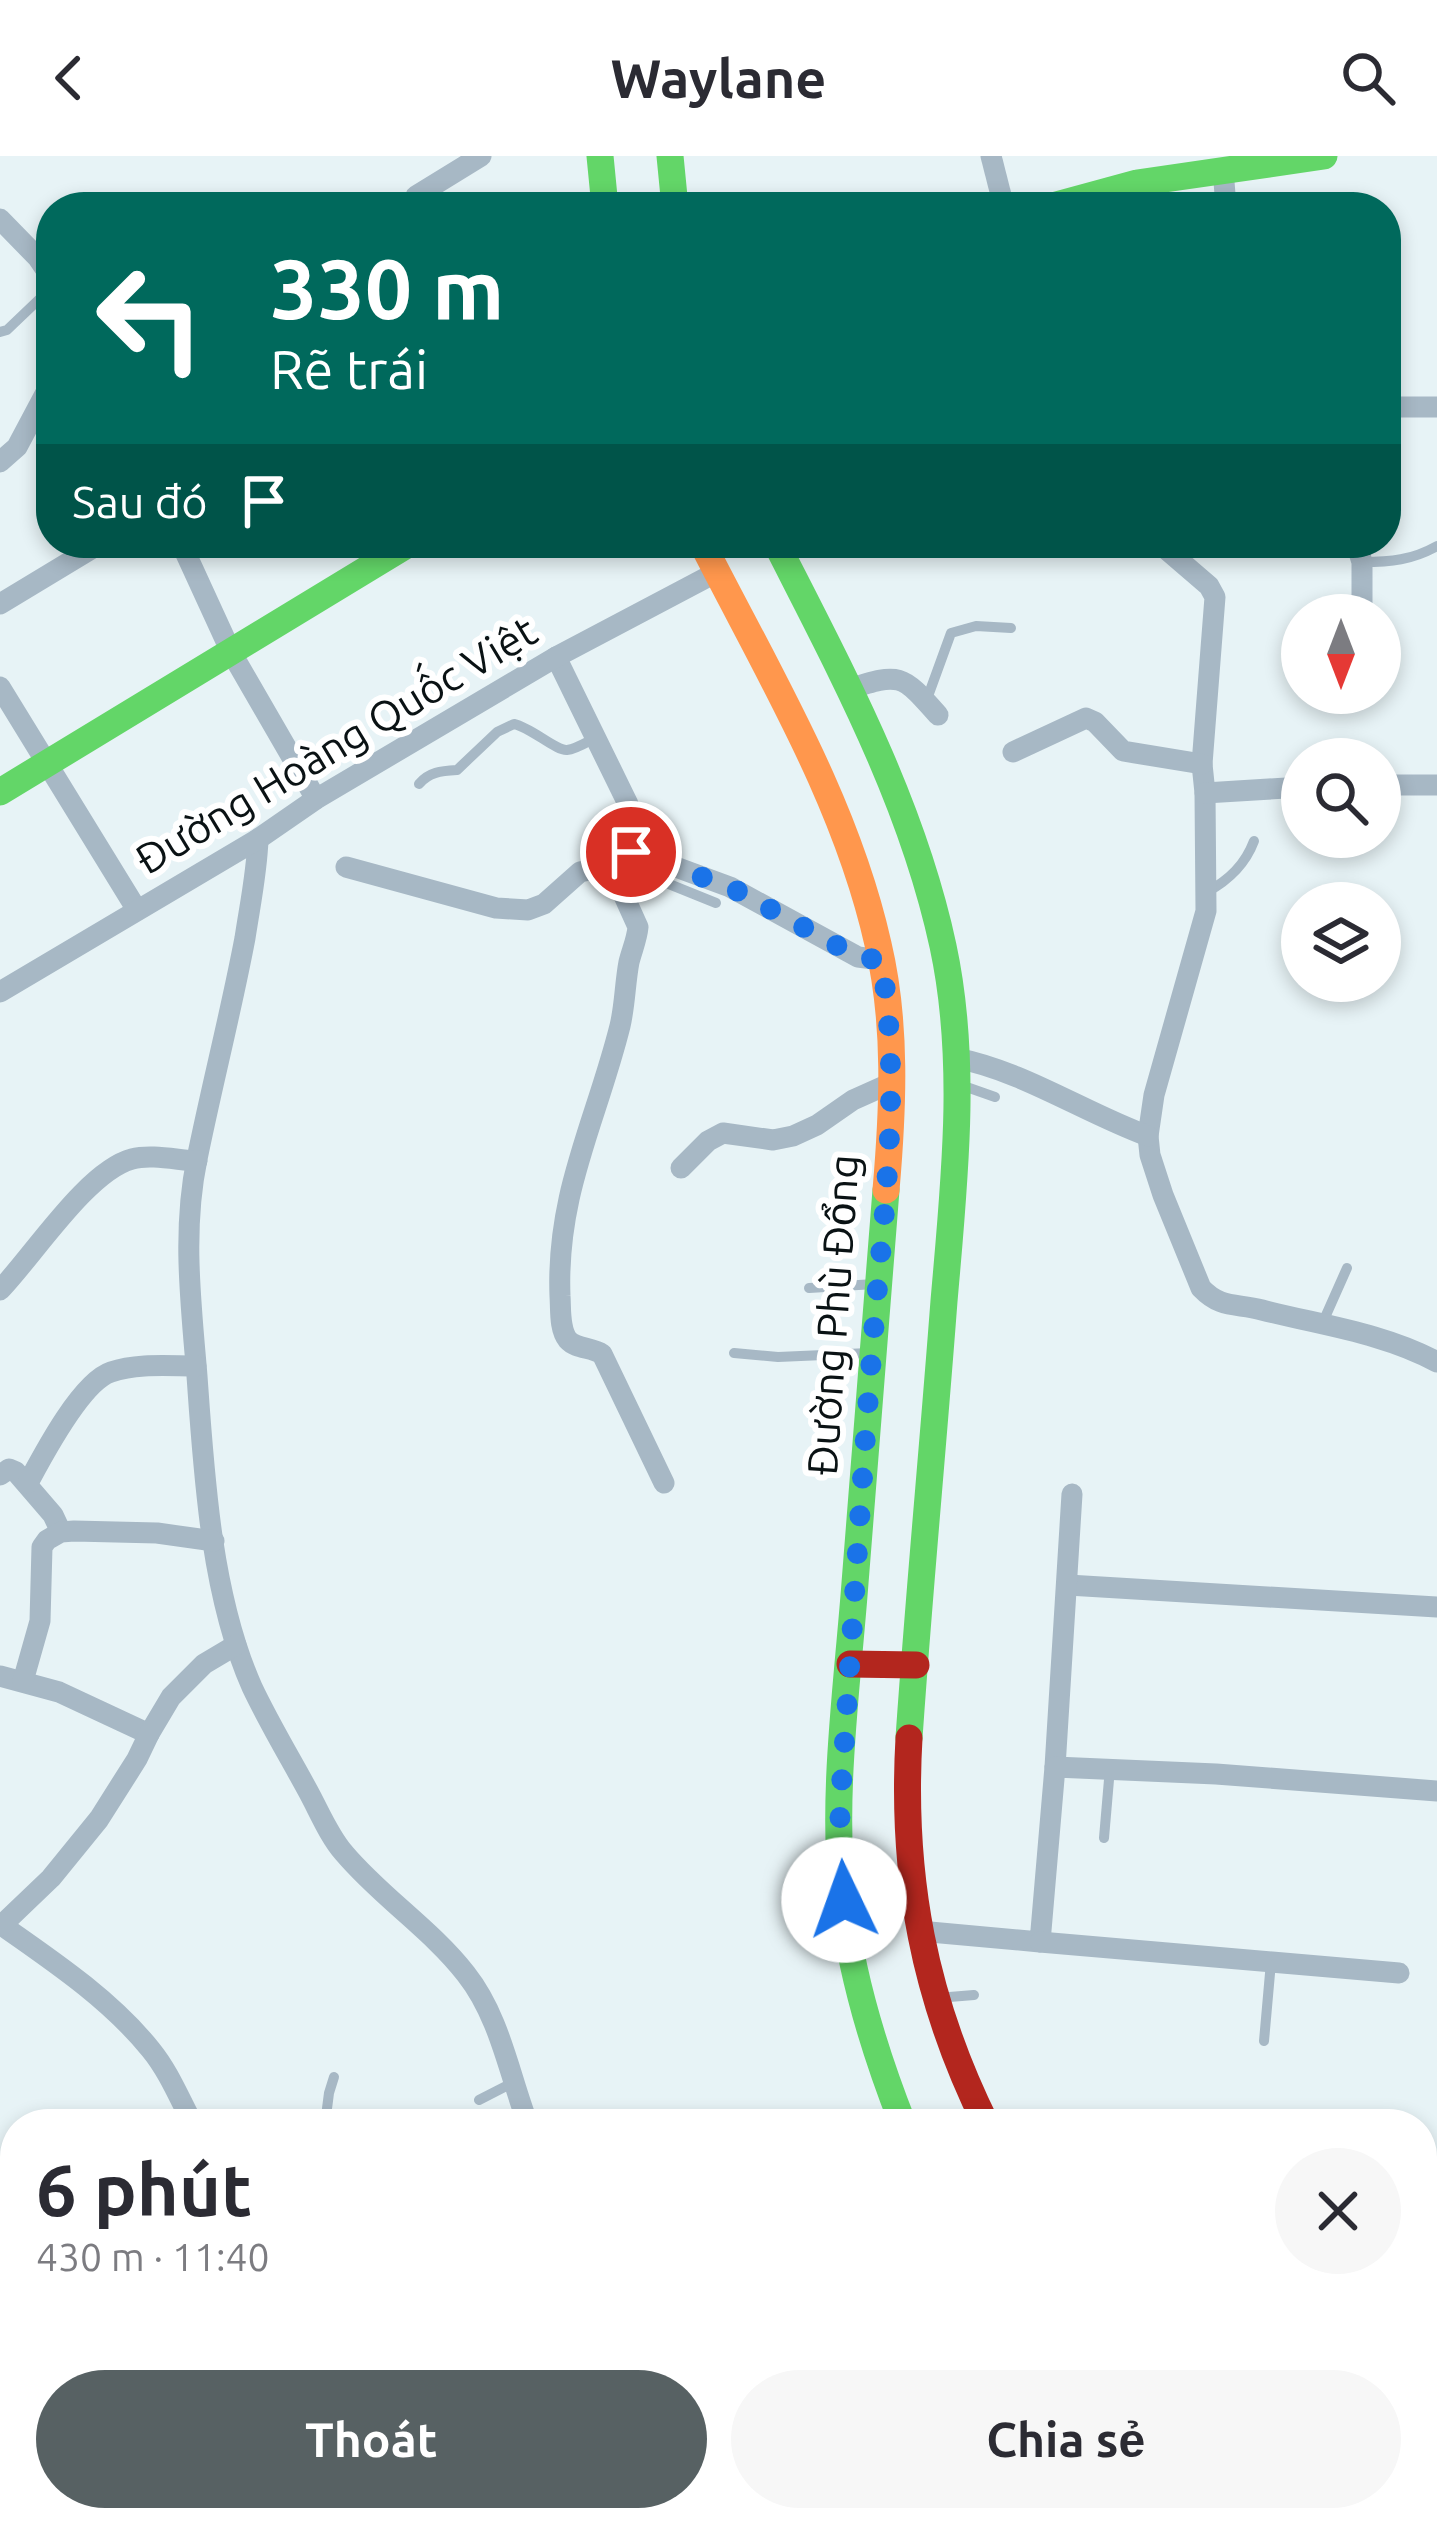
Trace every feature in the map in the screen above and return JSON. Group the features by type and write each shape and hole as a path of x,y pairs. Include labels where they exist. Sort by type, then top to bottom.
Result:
{"main road":[{"path":"600,156 604,192"},
{"path":"670,156 674,192"},
{"path":"1097,192 1189,165 1223,169 1324,156"},
{"path":"0,792 385,558"},
{"name":"Đường Phù Đổng","path":"710,558 847,835 869,904 890,1014 885,1211 840,1805 840,1870 862,2005 897,2109"},
{"path":"784,558 899,799 944,948 953,1013 952,1216 907,1810 919,1931 934,1998 952,2055 979,2109"},
{"path":"850,1664 916,1665"}],"street":[{"path":"422,192 481,156"},
{"path":"991,156 1000,192"},
{"path":"1223,169 1225,192"},
{"path":"0,219 36,256"},
{"path":"1401,406 1437,407"},
{"path":"0,462 17,447 36,415"},
{"path":"0,604 76,558"},
{"path":"188,558 231,652 316,799"},
{"path":"1176,558 1215,597 1202,764 1207,892 1198,945 1154,1095 1150,1156 1201,1288 1220,1304 1250,1306 1373,1337 1437,1362"},
{"path":"1359,558 1361,594"},
{"name":"Đường Hoàng Quốc Việt","path":"0,992 556,657 717,572"},
{"path":"556,657 628,804 619,858 638,927 620,1024 569,1189 559,1262 561,1324 567,1340 602,1354 664,1483"},
{"path":"849,689 893,677 904,681 932,708"},
{"path":"0,687 137,910"},
{"path":"1013,752 1086,718 1123,751 1202,764"},
{"path":"1401,785 1437,785"},
{"path":"1205,793 1281,788"},
{"path":"257,839 253,890 196,1161 190,1220 189,1290 202,1460 214,1541 236,1645 269,1723 339,1848 467,1975 500,2033 523,2109"},
{"path":"346,867 496,908 528,910 544,904 580,872 619,858 649,856 730,887 858,957 881,960"},
{"path":"956,1070 982,1063 1148,1136"},
{"path":"681,1168 723,1133 772,1140 794,1136 891,1083"},
{"path":"0,1289 86,1191 118,1165 135,1158 196,1161"},
{"path":"28,1483 56,1430 108,1372 196,1366"},
{"path":"0,1475 9,1469 28,1483 61,1532"},
{"path":"1040,1942 1072,1494"},
{"path":"23,1681 40,1621 40,1554 47,1540 61,1532 158,1533 214,1541"},
{"path":"1068,1585 1437,1607"},
{"path":"185,2109 161,2064 104,2002 1,1925 51,1879 100,1819 171,1697 204,1664 236,1645"},
{"path":"0,1676 59,1692 149,1734"},
{"path":"1055,1767 1437,1791"},
{"path":"919,1931 1399,1973"}],"lane":[{"path":"0,332 36,301"},
{"path":"1380,558 1394,562 1437,546"},
{"path":"932,708 951,633 976,626 1011,628"},
{"path":"418,784 442,770 457,770 497,732 514,724 566,751 595,738"},
{"path":"1207,892 1226,882 1248,857 1254,841"},
{"path":"619,858 634,861 653,878 716,903"},
{"path":"956,1070 995,1097"},
{"path":"1322,1325 1347,1268"},
{"path":"808,1288 878,1284"},
{"path":"734,1353 778,1357 872,1353"},
{"path":"1104,1838 1110,1768"},
{"path":"1264,2041 1271,1962"},
{"path":"934,1998 974,1996"},
{"path":"327,2109 334,2077"},
{"path":"479,2100 514,2082"}],"traffic: fast":[{"path":"600,156 604,192"},
{"path":"670,156 674,192"},
{"path":"1104,192 1324,156"},
{"path":"0,792 385,558"},
{"path":"784,558 894,789 930,893 951,990 957,1079 955,1168 909,1738"},
{"path":"886,1190 839,1823 852,1960 898,2109"}],"traffic: slow":[{"path":"710,558 803,739 864,891 884,974 891,1036 886,1190"}],"traffic: jam":[{"path":"850,1664 916,1665"},
{"path":"909,1738 909,1839 921,1936 947,2030 979,2109"}],"route":[{"path":"631,852 730,887 858,957 881,960 890,1014 891,1083 840,1805 844,1900"}]}
